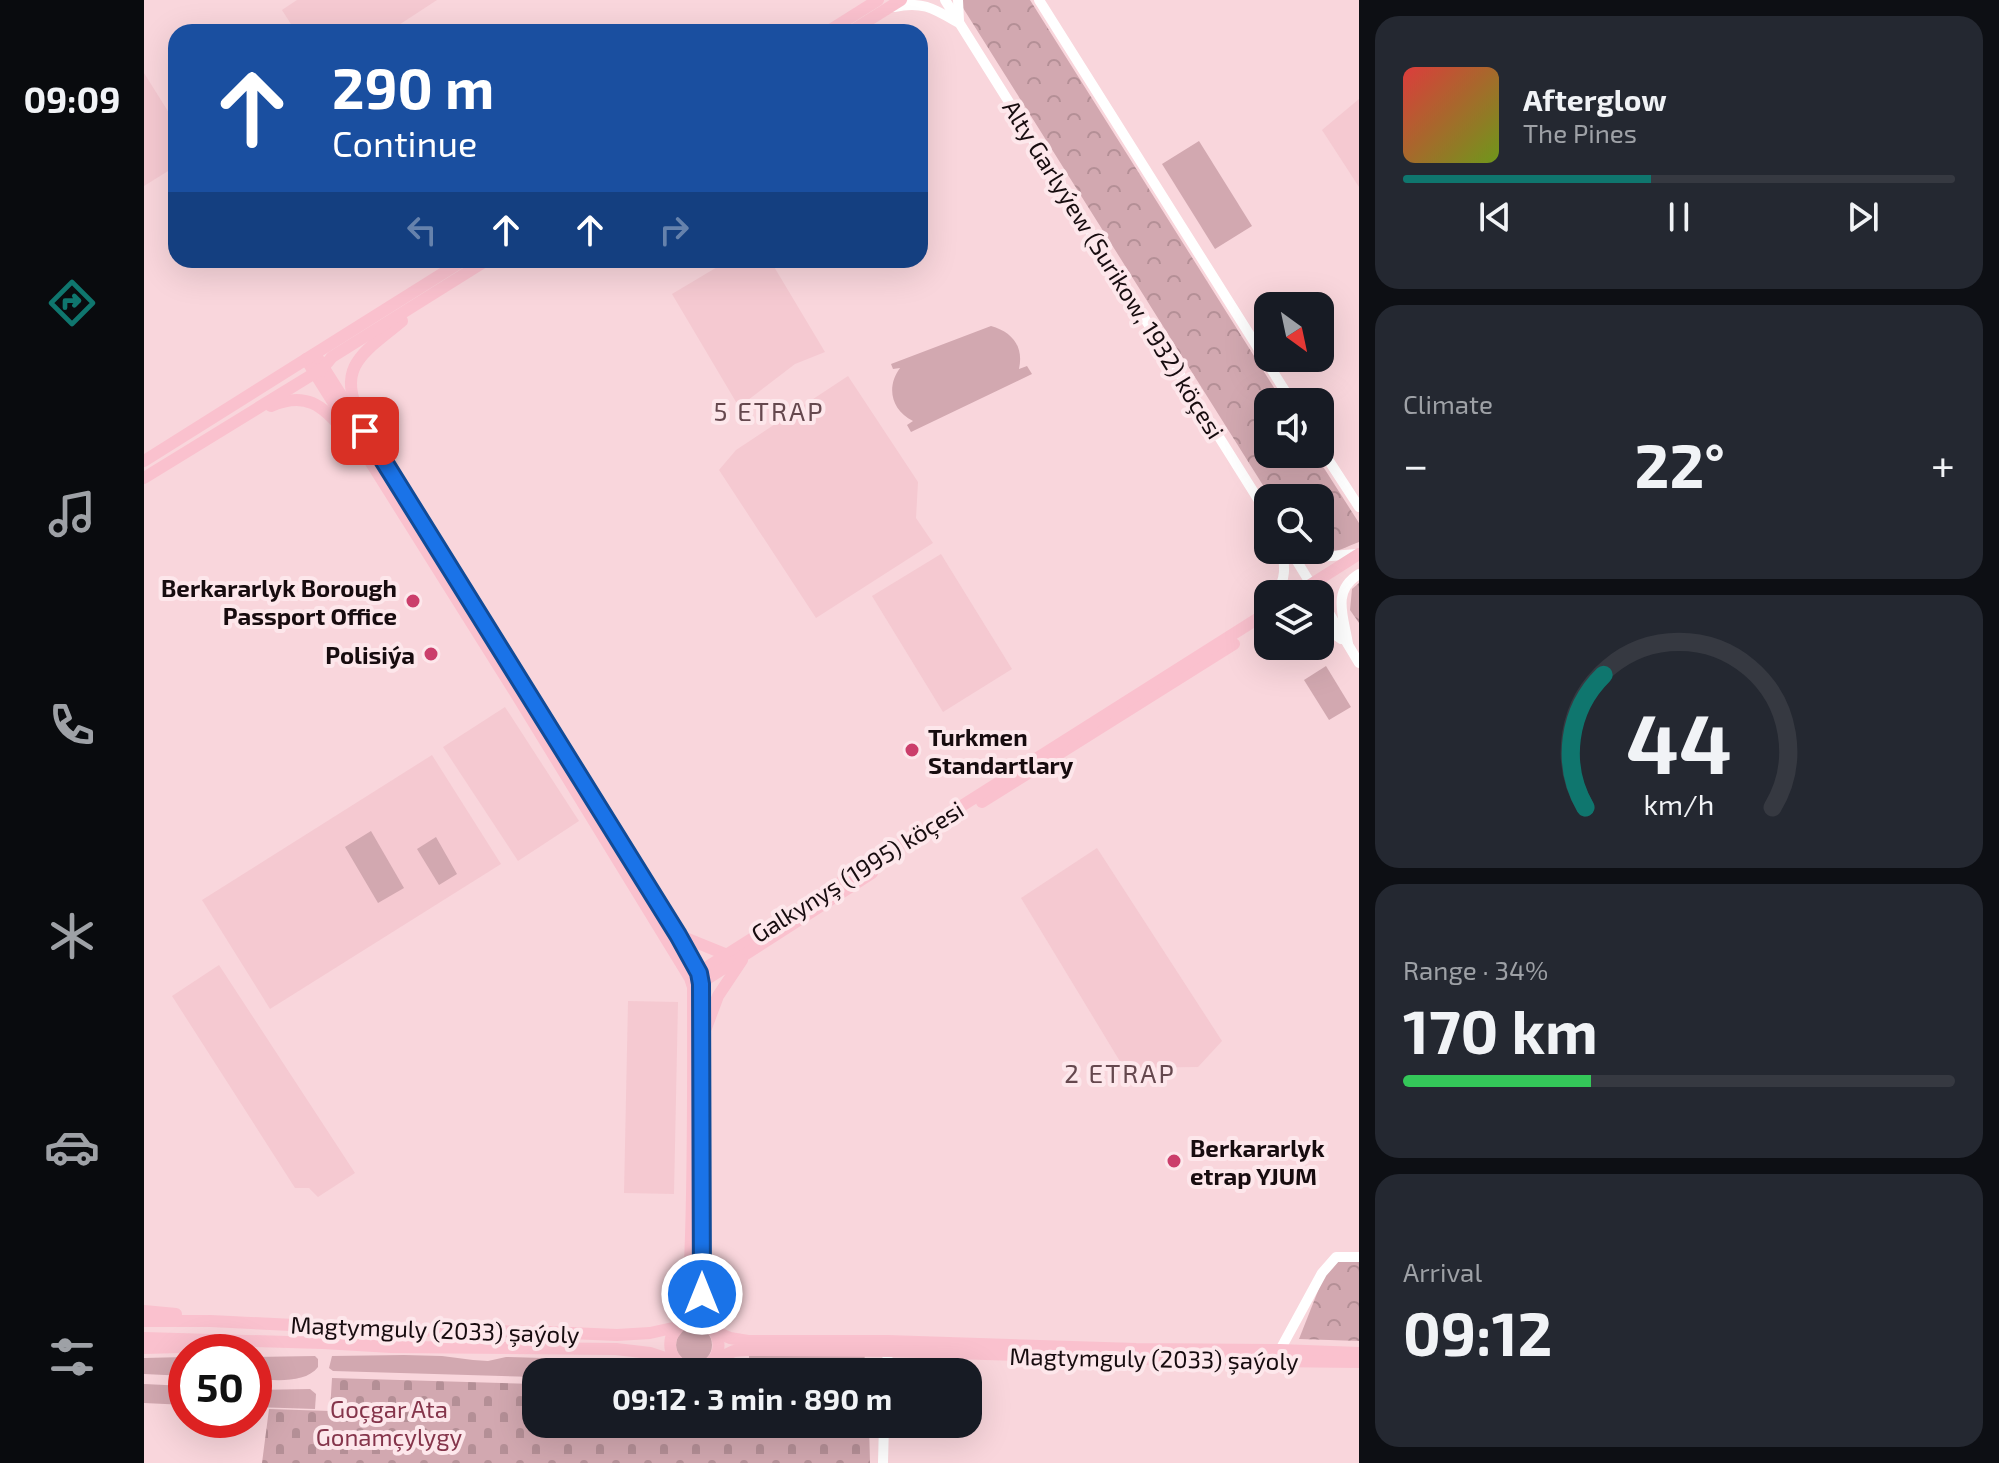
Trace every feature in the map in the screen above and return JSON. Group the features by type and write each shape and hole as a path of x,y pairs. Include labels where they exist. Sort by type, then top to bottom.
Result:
{"main road":[{"path":"843,24 883,4 901,0"},
{"path":"859,24 883,4"},
{"path":"144,461 451,268"},
{"path":"144,478 319,370 332,357 474,268"},
{"path":"433,294 360,357 350,374 357,408 374,456 696,980 689,1294 686,1311 670,1342 675,1358"},
{"path":"310,356 678,935 696,980 703,1039 702,1296 719,1347 713,1358"},
{"path":"198,445 284,401 308,401 329,413 374,456"},
{"path":"1329,580 1359,554"},
{"path":"1334,580 1359,564"},
{"name":"Galkynyş (1995) köçesi","path":"696,980 725,954 1254,629"},
{"name":"Galkynyş (1995) köçesi","path":"696,980 745,955 1254,629"},
{"path":"678,935 725,954"},
{"path":"703,1039 718,996 745,955"},
{"path":"144,1311 192,1315 210,1321"},
{"path":"679,1326 697,1320 711,1328"},
{"name":"Magtymguly (2033) şaýoly","path":"144,1321 617,1335 650,1333 679,1326"},
{"name":"Magtymguly (2033) şaýoly","path":"711,1328 730,1338 748,1341 1177,1360 1359,1362"},
{"name":"Magtymguly (2033) şaýoly","path":"144,1338 168,1339"},
{"name":"Magtymguly (2033) şaýoly","path":"272,1342 391,1347 616,1349 665,1358"},
{"name":"Magtymguly (2033) şaýoly","path":"719,1358 734,1351 747,1350 888,1346 1359,1353"},
{"path":"144,1348 168,1347"}],"street":[{"name":"Alty Garlyýew (Surikow, 1932) köçesi","path":"945,0 1254,493"},
{"path":"883,4 923,5 959,23 958,0"},
{"path":"1039,0 1283,388"},
{"path":"1334,468 1359,507"},
{"path":"1334,556 1359,554"},
{"path":"1348,644 1342,594 1347,583 1359,574"},
{"path":"1334,622 1359,663"},
{"path":"1334,634 1348,644"},
{"path":"1280,1350 1329,1263 1336,1257 1359,1257"},
{"path":"888,1346 888,1358"},
{"path":"883,1463 884,1438"}],"shaded area":[{"path":"297,0 437,0 400,24 291,24 282,10"},
{"path":"144,73 168,111 168,171 144,186"},
{"path":"1359,99 1359,187 1322,130"},
{"path":"716,268 775,268 825,352 795,364 739,407 672,294"},
{"path":"848,376 918,482 916,518 933,543 816,618 719,470 736,450"},
{"path":"941,554 1012,669 943,712 872,596"},
{"path":"505,707 579,821 518,861 443,747"},
{"path":"432,755 501,864 270,1009 202,900"},
{"path":"1097,848 1222,1041 1198,1067 1124,1068 1021,898"},
{"path":"219,965 355,1173 318,1197 309,1188 295,1188 172,996"},
{"path":"628,1001 678,1002 674,1194 624,1193"}],"green space":[{"path":"958,0 1030,0 1254,356 1254,372 1264,372 1274,388 1254,388 1254,468 1324,468 1359,523 1359,542 1334,551 1334,484 1262,484"},
{"path":"1199,141 1252,226 1215,249 1162,164"},
{"path":"991,326 1015,341 1020,353 1019,369 1027,366 1032,374 911,432 907,425 913,421 900,411 893,398 893,383 900,368 893,369 891,364"},
{"path":"1359,583 1359,623 1350,610 1352,589"},
{"path":"1326,666 1351,707 1329,720 1304,680"},
{"path":"371,831 404,888 378,903 345,847"},
{"path":"436,837 457,874 439,885 417,849"},
{"path":"1359,1259 1359,1341 1299,1339 1329,1263"},
{"path":"694,1327 707,1332 712,1345 707,1358 681,1358 676,1345 681,1332"},
{"path":"749,1355 865,1356 864,1358 749,1358"},
{"path":"315,1356 318,1367 297,1379 272,1380 272,1357"},
{"path":"332,1356 442,1356 488,1361 506,1357 541,1358 522,1358 522,1377 333,1371 329,1368"},
{"path":"168,1357 168,1375 144,1374 144,1358"},
{"name":"Goçgar Ata Gonamçylygy","path":"332,1378 522,1384 522,1438 869,1438 870,1463 262,1463 265,1438 272,1438 272,1409 330,1411"},
{"path":"144,1384 168,1385 168,1404 144,1403"},
{"path":"310,1389 316,1394 315,1409 272,1408 272,1390"}],"place":[{"name":"Berkararlyk Borough Passport Office","path":"413,601"},
{"name":"Polisiýa","path":"431,654"},
{"name":"Turkmen Standartlary","path":"912,750"},
{"name":"Berkararlyk etrap YJUM","path":"1174,1161"}],"district":[{"name":"5 ETRAP","path":"769,410"},
{"name":"2 ETRAP","path":"1120,1072"}],"route":[{"path":"365,431 699,973 703,1039 702,1294"}]}
